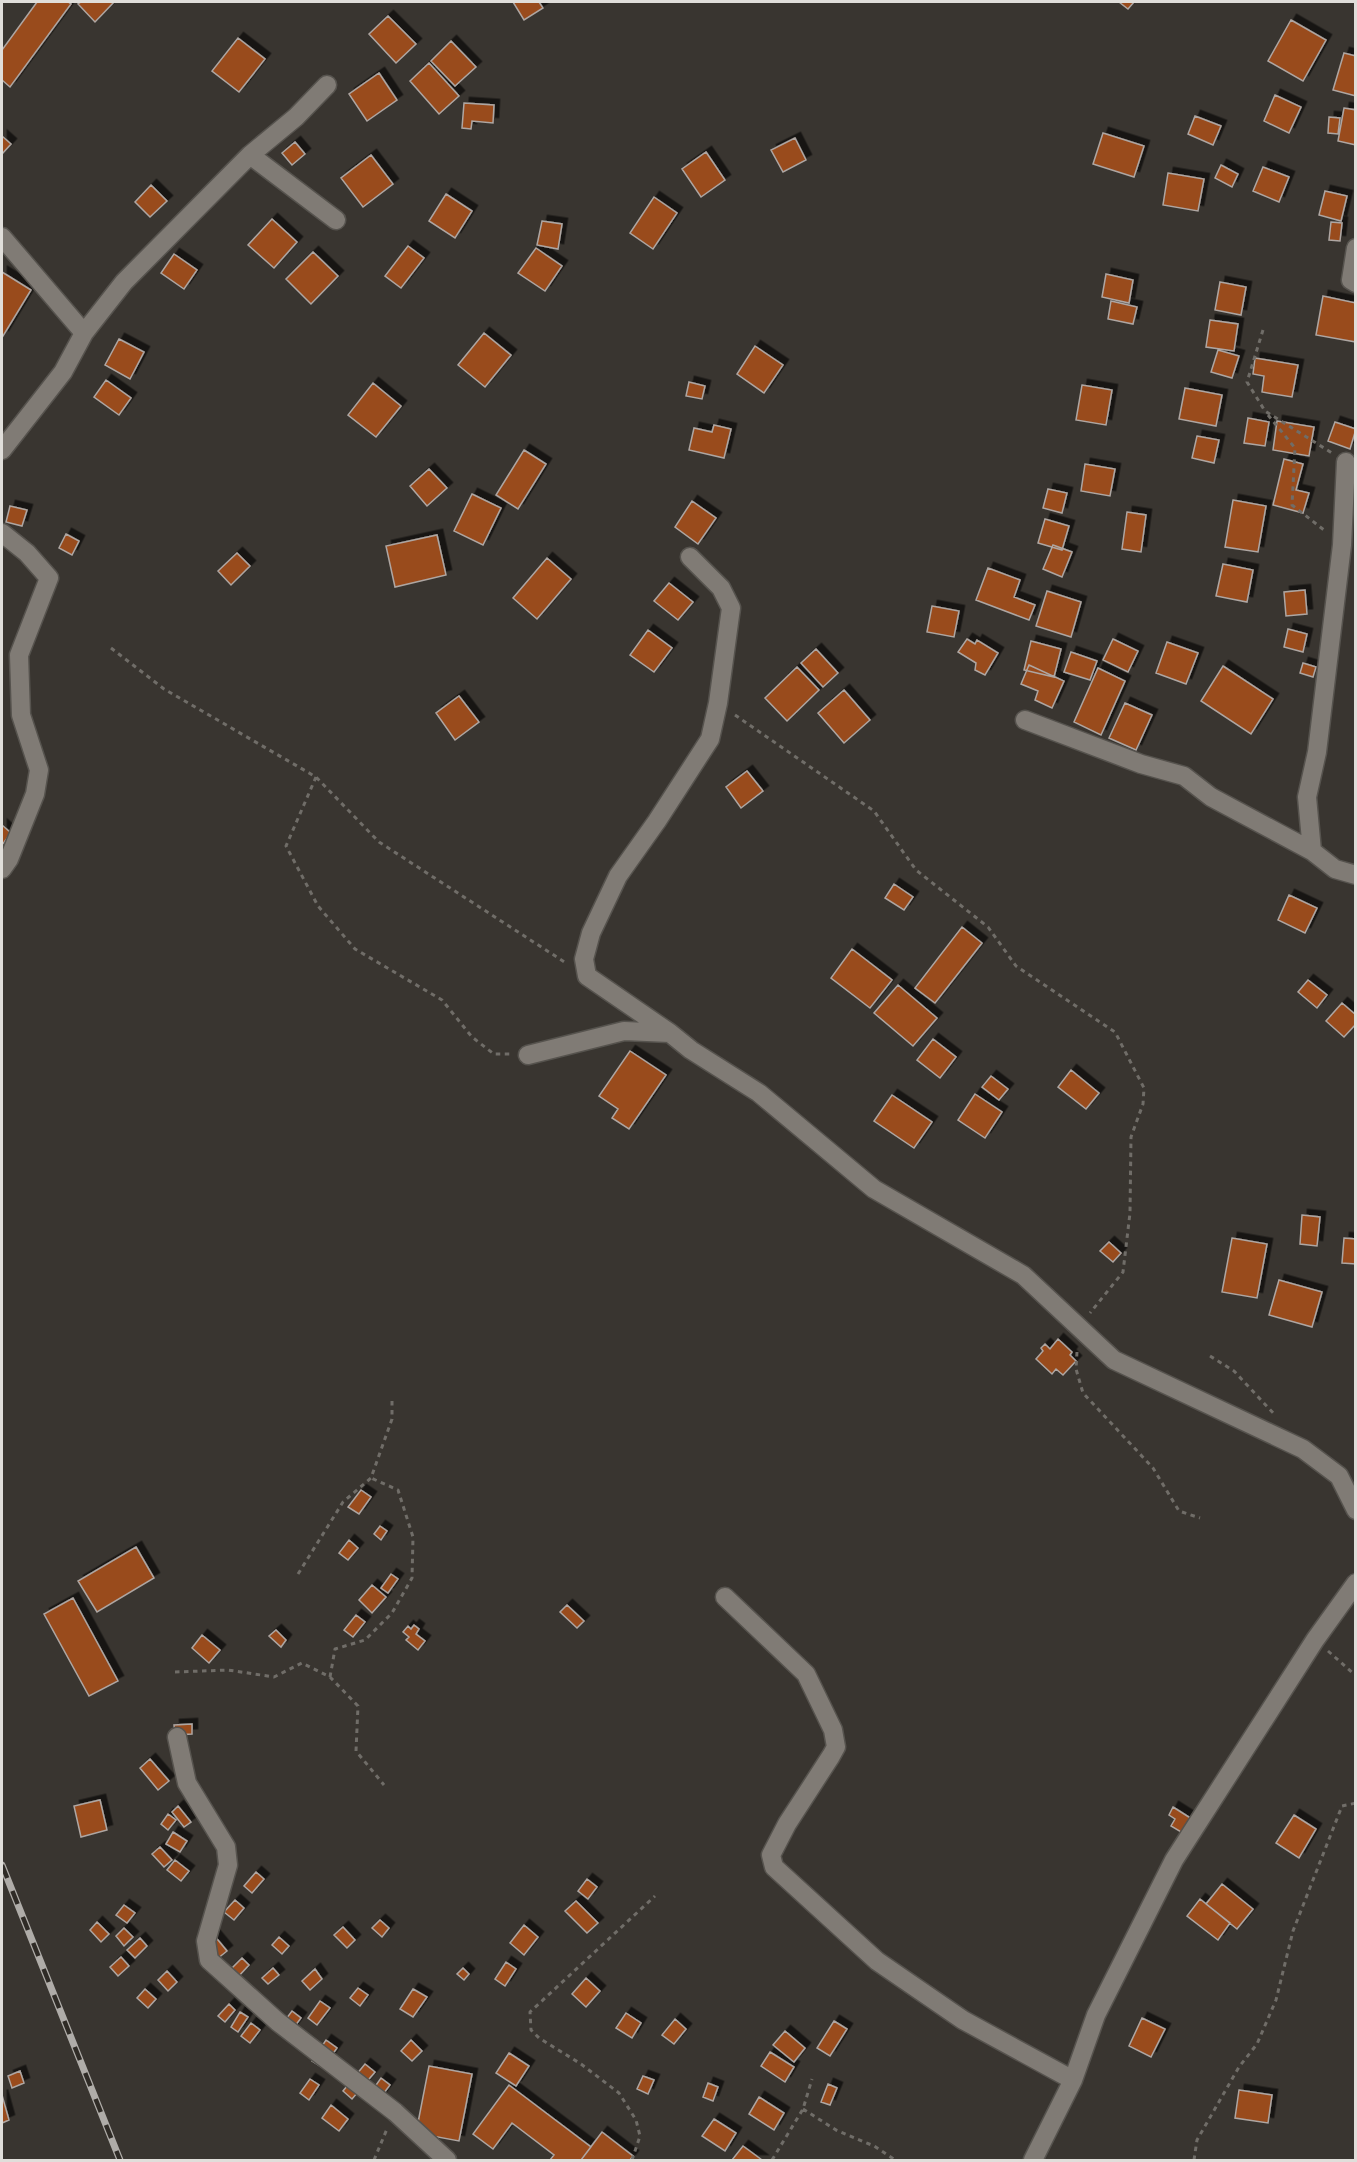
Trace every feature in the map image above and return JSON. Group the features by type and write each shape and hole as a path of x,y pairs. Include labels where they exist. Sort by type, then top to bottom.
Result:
{"street":[{"path":"2,450 63,372 84,333 124,282 250,155 296,117 327,85"},
{"path":"250,155 336,220"},
{"path":"2,237 84,333"},
{"path":"1356,248 1351,280 1356,283"},
{"path":"1312,851 1307,797 1317,752 1342,545 1346,462"},
{"path":"2,533 27,553 49,578 19,655 21,715 39,770 35,794 9,859 2,869"},
{"path":"690,557 721,588 731,608 718,704 710,739 618,876 591,933 584,959 587,976 691,1050 759,1093 874,1189 1023,1275 1114,1360 1303,1449 1339,1476 1356,1510"},
{"path":"1024,720 1141,764 1184,776 1227,807 1312,851 1335,869 1356,874"},
{"path":"528,1054 624,1031 670,1033"},
{"path":"1033,2160 1073,2080 1096,2016 1174,1860 1315,1640 1356,1583"},
{"path":"725,1597 806,1674 833,1730 836,1747 816,1782 787,1824 771,1855 774,1867 877,1961 963,2020 1073,2080"},
{"path":"177,1737 187,1784 226,1847 228,1856 228,1865 206,1941 209,1960 278,2022 395,2112 447,2160"}],"path":[{"path":"1263,330 1247,382 1265,411 1295,448 1292,505 1342,545"},
{"path":"1265,411 1346,462"},
{"path":"111,648 165,689 316,777 379,842 587,976"},
{"path":"718,704 874,811 916,870 988,927 1016,966 1115,1032 1144,1088 1143,1104 1131,1137 1128,1244 1123,1272 1079,1326 1076,1369 1083,1393 1153,1468 1179,1511 1200,1518"},
{"path":"316,777 286,846 318,906 355,949 442,1000 472,1037 494,1054 528,1054"},
{"path":"1210,1356 1234,1371 1259,1395 1281,1422"},
{"path":"298,1574 343,1502 371,1478 392,1419 392,1399"},
{"path":"330,1677 335,1649 365,1640 392,1613 412,1578 413,1537 398,1490 371,1478"},
{"path":"1315,1640 1356,1676"},
{"path":"175,1672 228,1670 274,1677 302,1663 330,1677 358,1706 356,1751 384,1785"},
{"path":"1194,2160 1197,2140 1239,2067 1257,2044 1276,2000 1293,1931 1342,1806 1356,1803"},
{"path":"632,2160 640,2136 636,2120 619,2092 581,2064 538,2038 531,2030 530,2012 655,1896"},
{"path":"772,2160 803,2109 812,2079"},
{"path":"803,2109 836,2130 874,2146 895,2160"},
{"path":"374,2160 395,2112"}],"building":[{"path":"37,2 68,2 71,4 10,87 2,80 2,50"},
{"path":"81,2 114,2 95,22 78,4"},
{"path":"513,2 539,2 543,8 524,20"},
{"path":"1119,2 1134,2 1128,9"},
{"path":"388,16 416,44 396,63 369,34"},
{"path":"1291,20 1326,40 1303,81 1268,61"},
{"path":"238,38 265,59 239,92 212,71"},
{"path":"451,41 476,67 455,86 431,61"},
{"path":"1344,53 1356,56 1356,96 1333,90"},
{"path":"429,63 459,96 439,114 410,81"},
{"path":"379,73 397,100 367,121 349,94"},
{"path":"1275,95 1301,107 1289,133 1264,121"},
{"path":"464,103 494,105 493,123 472,121 471,129 462,128"},
{"path":"1344,108 1356,110 1356,145 1338,141"},
{"path":"1195,116 1221,126 1213,145 1188,134"},
{"path":"1329,117 1340,118 1338,134 1328,133"},
{"path":"1103,133 1144,146 1134,177 1093,164"},
{"path":"2,136 11,144 2,154"},
{"path":"795,138 806,160 783,172 771,150"},
{"path":"295,142 305,154 292,165 282,153"},
{"path":"706,152 725,180 701,197 682,169"},
{"path":"371,155 393,184 363,207 341,178"},
{"path":"1221,165 1238,174 1232,187 1215,178"},
{"path":"1263,167 1289,177 1279,202 1253,191"},
{"path":"1168,173 1204,179 1198,211 1163,205"},
{"path":"151,185 167,201 150,217 135,202"},
{"path":"1325,191 1347,196 1341,221 1319,215"},
{"path":"446,194 472,211 455,238 429,221"},
{"path":"654,197 677,213 653,249 630,233"},
{"path":"272,219 297,242 274,268 248,245"},
{"path":"542,221 562,224 558,249 537,245"},
{"path":"1331,222 1342,223 1340,241 1329,240"},
{"path":"408,246 424,258 401,288 385,276"},
{"path":"536,248 562,266 545,291 518,273"},
{"path":"313,252 338,276 311,304 286,279"},
{"path":"174,254 197,270 184,289 161,273"},
{"path":"2,272 31,290 3,336 2,335"},
{"path":"1106,274 1133,280 1129,303 1102,297"},
{"path":"1220,282 1246,287 1241,315 1215,310"},
{"path":"1323,296 1356,303 1356,342 1316,335"},
{"path":"1111,301 1137,307 1133,324 1108,319"},
{"path":"1210,320 1238,324 1234,351 1206,347"},
{"path":"484,333 511,355 485,387 458,365"},
{"path":"119,339 144,352 130,379 105,365"},
{"path":"755,346 783,365 764,393 737,374"},
{"path":"1218,350 1239,356 1232,378 1211,372"},
{"path":"1255,358 1298,365 1292,397 1262,392 1264,376 1253,374"},
{"path":"106,380 131,398 119,415 94,397"},
{"path":"689,382 705,386 702,399 686,396"},
{"path":"373,383 401,406 376,437 348,415"},
{"path":"1082,385 1112,390 1106,425 1076,420"},
{"path":"1185,388 1222,395 1216,426 1179,419"},
{"path":"1248,418 1269,422 1265,446 1244,443"},
{"path":"1277,421 1314,427 1309,456 1273,450"},
{"path":"1335,422 1356,429 1350,449 1328,441"},
{"path":"714,425 731,429 724,458 689,450 694,428 712,432"},
{"path":"1197,436 1219,440 1214,463 1192,458"},
{"path":"524,450 546,464 518,509 496,495"},
{"path":"1284,459 1303,464 1296,490 1309,493 1303,513 1273,505"},
{"path":"1085,464 1115,469 1110,496 1081,491"},
{"path":"429,469 447,488 427,506 410,486"},
{"path":"1048,489 1067,493 1062,513 1043,508"},
{"path":"472,494 501,508 483,545 454,531"},
{"path":"1233,500 1266,506 1258,552 1225,547"},
{"path":"692,501 716,518 698,544 675,527"},
{"path":"10,506 27,510 22,526 6,522"},
{"path":"1127,512 1146,515 1141,552 1122,549"},
{"path":"1045,519 1069,526 1062,550 1038,543"},
{"path":"66,534 79,541 72,555 59,548"},
{"path":"437,535 446,575 395,587 386,546"},
{"path":"1053,545 1072,552 1062,577 1043,569"},
{"path":"237,553 250,566 231,585 218,571"},
{"path":"547,558 571,579 537,619 513,598"},
{"path":"1223,564 1253,570 1247,602 1216,596"},
{"path":"988,568 1020,580 1014,597 1035,605 1029,620 976,600"},
{"path":"669,583 693,602 678,620 654,601"},
{"path":"1305,590 1307,614 1286,616 1284,592"},
{"path":"1047,591 1081,602 1071,637 1036,626"},
{"path":"932,606 959,611 954,637 927,632"},
{"path":"1288,629 1307,634 1303,652 1284,647"},
{"path":"648,630 672,648 654,672 630,655"},
{"path":"967,639 975,644 977,640 998,653 985,675 975,670 976,663 958,652"},
{"path":"1113,639 1138,651 1128,672 1103,660"},
{"path":"1031,641 1061,649 1054,677 1024,670"},
{"path":"1167,642 1198,653 1186,684 1156,673"},
{"path":"816,649 838,673 823,687 801,663"},
{"path":"1071,652 1097,661 1090,680 1064,672"},
{"path":"1303,663 1316,667 1313,677 1300,673"},
{"path":"1029,665 1064,681 1052,708 1035,700 1038,691 1021,684"},
{"path":"1223,666 1273,699 1251,734 1201,701"},
{"path":"797,667 819,690 787,721 765,698"},
{"path":"1098,668 1125,681 1101,735 1074,722"},
{"path":"844,690 870,720 844,743 818,713"},
{"path":"459,696 479,722 455,740 436,713"},
{"path":"1125,703 1152,715 1136,750 1109,738"},
{"path":"747,771 763,791 741,808 726,787"},
{"path":"2,825 11,833 2,845"},
{"path":"894,884 913,897 904,910 885,898"},
{"path":"1289,895 1317,908 1305,933 1278,920"},
{"path":"962,927 982,943 935,1003 915,988"},
{"path":"852,949 892,980 870,1008 831,978"},
{"path":"1308,980 1327,995 1317,1008 1298,992"},
{"path":"898,985 937,1018 913,1046 874,1013"},
{"path":"1342,1003 1356,1015 1356,1024 1344,1037 1326,1021"},
{"path":"933,1039 956,1057 940,1078 917,1060"},
{"path":"630,1051 666,1075 629,1129 612,1118 618,1109 599,1096"},
{"path":"1071,1070 1099,1093 1086,1109 1058,1087"},
{"path":"991,1076 1008,1089 999,1100 982,1087"},
{"path":"975,1094 1002,1112 985,1138 958,1120"},
{"path":"892,1095 932,1122 914,1148 874,1121"},
{"path":"1302,1215 1320,1217 1317,1246 1300,1244"},
{"path":"1232,1238 1267,1244 1257,1298 1222,1292"},
{"path":"1344,1238 1356,1239 1356,1264 1342,1263"},
{"path":"1109,1242 1121,1253 1113,1262 1100,1251"},
{"path":"1279,1280 1322,1292 1312,1327 1269,1315"},
{"path":"1058,1339 1072,1352 1070,1355 1076,1361 1063,1375 1056,1369 1052,1374 1036,1359 1043,1351 1041,1348 1045,1344 1050,1349"},
{"path":"361,1490 371,1497 359,1514 348,1507"},
{"path":"380,1526 387,1531 381,1540 374,1534"},
{"path":"349,1540 358,1548 348,1560 339,1553"},
{"path":"136,1547 154,1578 97,1612 78,1581"},
{"path":"391,1574 398,1579 388,1593 381,1588"},
{"path":"372,1585 386,1597 372,1613 359,1600"},
{"path":"73,1598 118,1681 89,1696 44,1614"},
{"path":"567,1605 584,1621 577,1628 560,1612"},
{"path":"356,1615 365,1622 353,1637 344,1630"},
{"path":"414,1625 419,1629 416,1634 425,1641 418,1650 406,1640 409,1637 403,1632 408,1626 411,1629"},
{"path":"276,1630 286,1640 281,1647 269,1636"},
{"path":"202,1635 220,1650 209,1663 192,1648"},
{"path":"192,1724 192,1734 175,1735 174,1725"},
{"path":"150,1759 169,1781 158,1790 140,1768"},
{"path":"100,1800 107,1830 81,1837 74,1806"},
{"path":"178,1806 191,1822 184,1827 172,1812"},
{"path":"1173,1807 1203,1826 1186,1835 1171,1826 1175,1819 1169,1815"},
{"path":"168,1814 176,1820 168,1830 161,1824"},
{"path":"1294,1815 1316,1829 1299,1858 1276,1843"},
{"path":"173,1832 187,1841 180,1852 166,1844"},
{"path":"160,1847 172,1860 164,1867 152,1854"},
{"path":"175,1860 189,1871 181,1881 167,1870"},
{"path":"256,1872 264,1879 252,1893 244,1886"},
{"path":"587,1879 597,1887 588,1899 578,1891"},
{"path":"1222,1884 1253,1909 1237,1929 1206,1904"},
{"path":"1200,1899 1230,1923 1218,1940 1187,1916"},
{"path":"235,1900 244,1908 234,1920 224,1912"},
{"path":"576,1901 598,1923 587,1933 565,1911"},
{"path":"124,1905 135,1913 127,1923 116,1915"},
{"path":"380,1920 389,1928 382,1937 372,1928"},
{"path":"97,1922 109,1934 101,1942 90,1930"},
{"path":"524,1925 538,1937 524,1955 510,1943"},
{"path":"343,1927 355,1940 347,1948 334,1935"},
{"path":"124,1928 133,1937 124,1946 116,1936"},
{"path":"213,1934 227,1951 212,1963"},
{"path":"279,1937 289,1946 282,1954 272,1945"},
{"path":"140,1938 147,1946 135,1958 127,1950"},
{"path":"121,1957 129,1966 118,1976 110,1967"},
{"path":"242,1958 249,1965 237,1978 229,1971"},
{"path":"506,1962 516,1969 505,1986 495,1979"},
{"path":"273,1968 279,1975 268,1984 262,1978"},
{"path":"463,1968 469,1974 464,1980 457,1974"},
{"path":"315,1969 322,1979 310,1990 302,1981"},
{"path":"167,1971 177,1982 168,1991 158,1980"},
{"path":"586,1978 600,1991 586,2007 572,1994"},
{"path":"358,1988 368,1995 360,2006 350,1998"},
{"path":"145,1989 156,1999 148,2008 137,1998"},
{"path":"413,1989 427,1997 413,2017 400,2009"},
{"path":"320,2001 330,2008 317,2025 308,2018"},
{"path":"229,2004 235,2010 225,2022 218,2016"},
{"path":"292,2011 301,2018 289,2034 280,2027"},
{"path":"240,2012 248,2017 238,2032 231,2027"},
{"path":"626,2013 641,2023 632,2038 616,2028"},
{"path":"1142,2018 1165,2029 1151,2057 1129,2046"},
{"path":"675,2019 686,2029 674,2044 662,2035"},
{"path":"834,2021 847,2029 830,2056 817,2048"},
{"path":"251,2023 260,2030 250,2043 241,2036"},
{"path":"785,2031 805,2048 794,2062 773,2045"},
{"path":"326,2040 337,2048 323,2068 312,2061"},
{"path":"411,2040 422,2051 412,2061 401,2051"},
{"path":"770,2052 794,2067 785,2082 761,2066"},
{"path":"509,2053 529,2066 516,2086 496,2073"},
{"path":"365,2064 375,2072 352,2099 343,2091"},
{"path":"429,2066 472,2074 459,2141 416,2133"},
{"path":"20,2071 24,2083 12,2088 8,2076"},
{"path":"643,2076 654,2080 648,2094 637,2089"},
{"path":"381,2078 390,2085 378,2101 369,2095"},
{"path":"310,2079 319,2085 309,2100 300,2093"},
{"path":"708,2083 718,2087 713,2101 703,2097"},
{"path":"828,2084 837,2088 830,2105 821,2102"},
{"path":"509,2085 591,2147 581,2160 550,2160 554,2155 512,2123 493,2149 473,2134"},
{"path":"1239,2090 1272,2095 1268,2123 1235,2118"},
{"path":"2,2095 9,2120 2,2123"},
{"path":"759,2097 784,2113 774,2130 749,2114"},
{"path":"331,2105 348,2119 339,2131 322,2118"},
{"path":"714,2119 736,2133 725,2151 702,2136"},
{"path":"602,2132 633,2156 630,2160 581,2160"},
{"path":"743,2146 762,2160 732,2160"}],"railway":[{"path":"2,1865 120,2160"}]}
